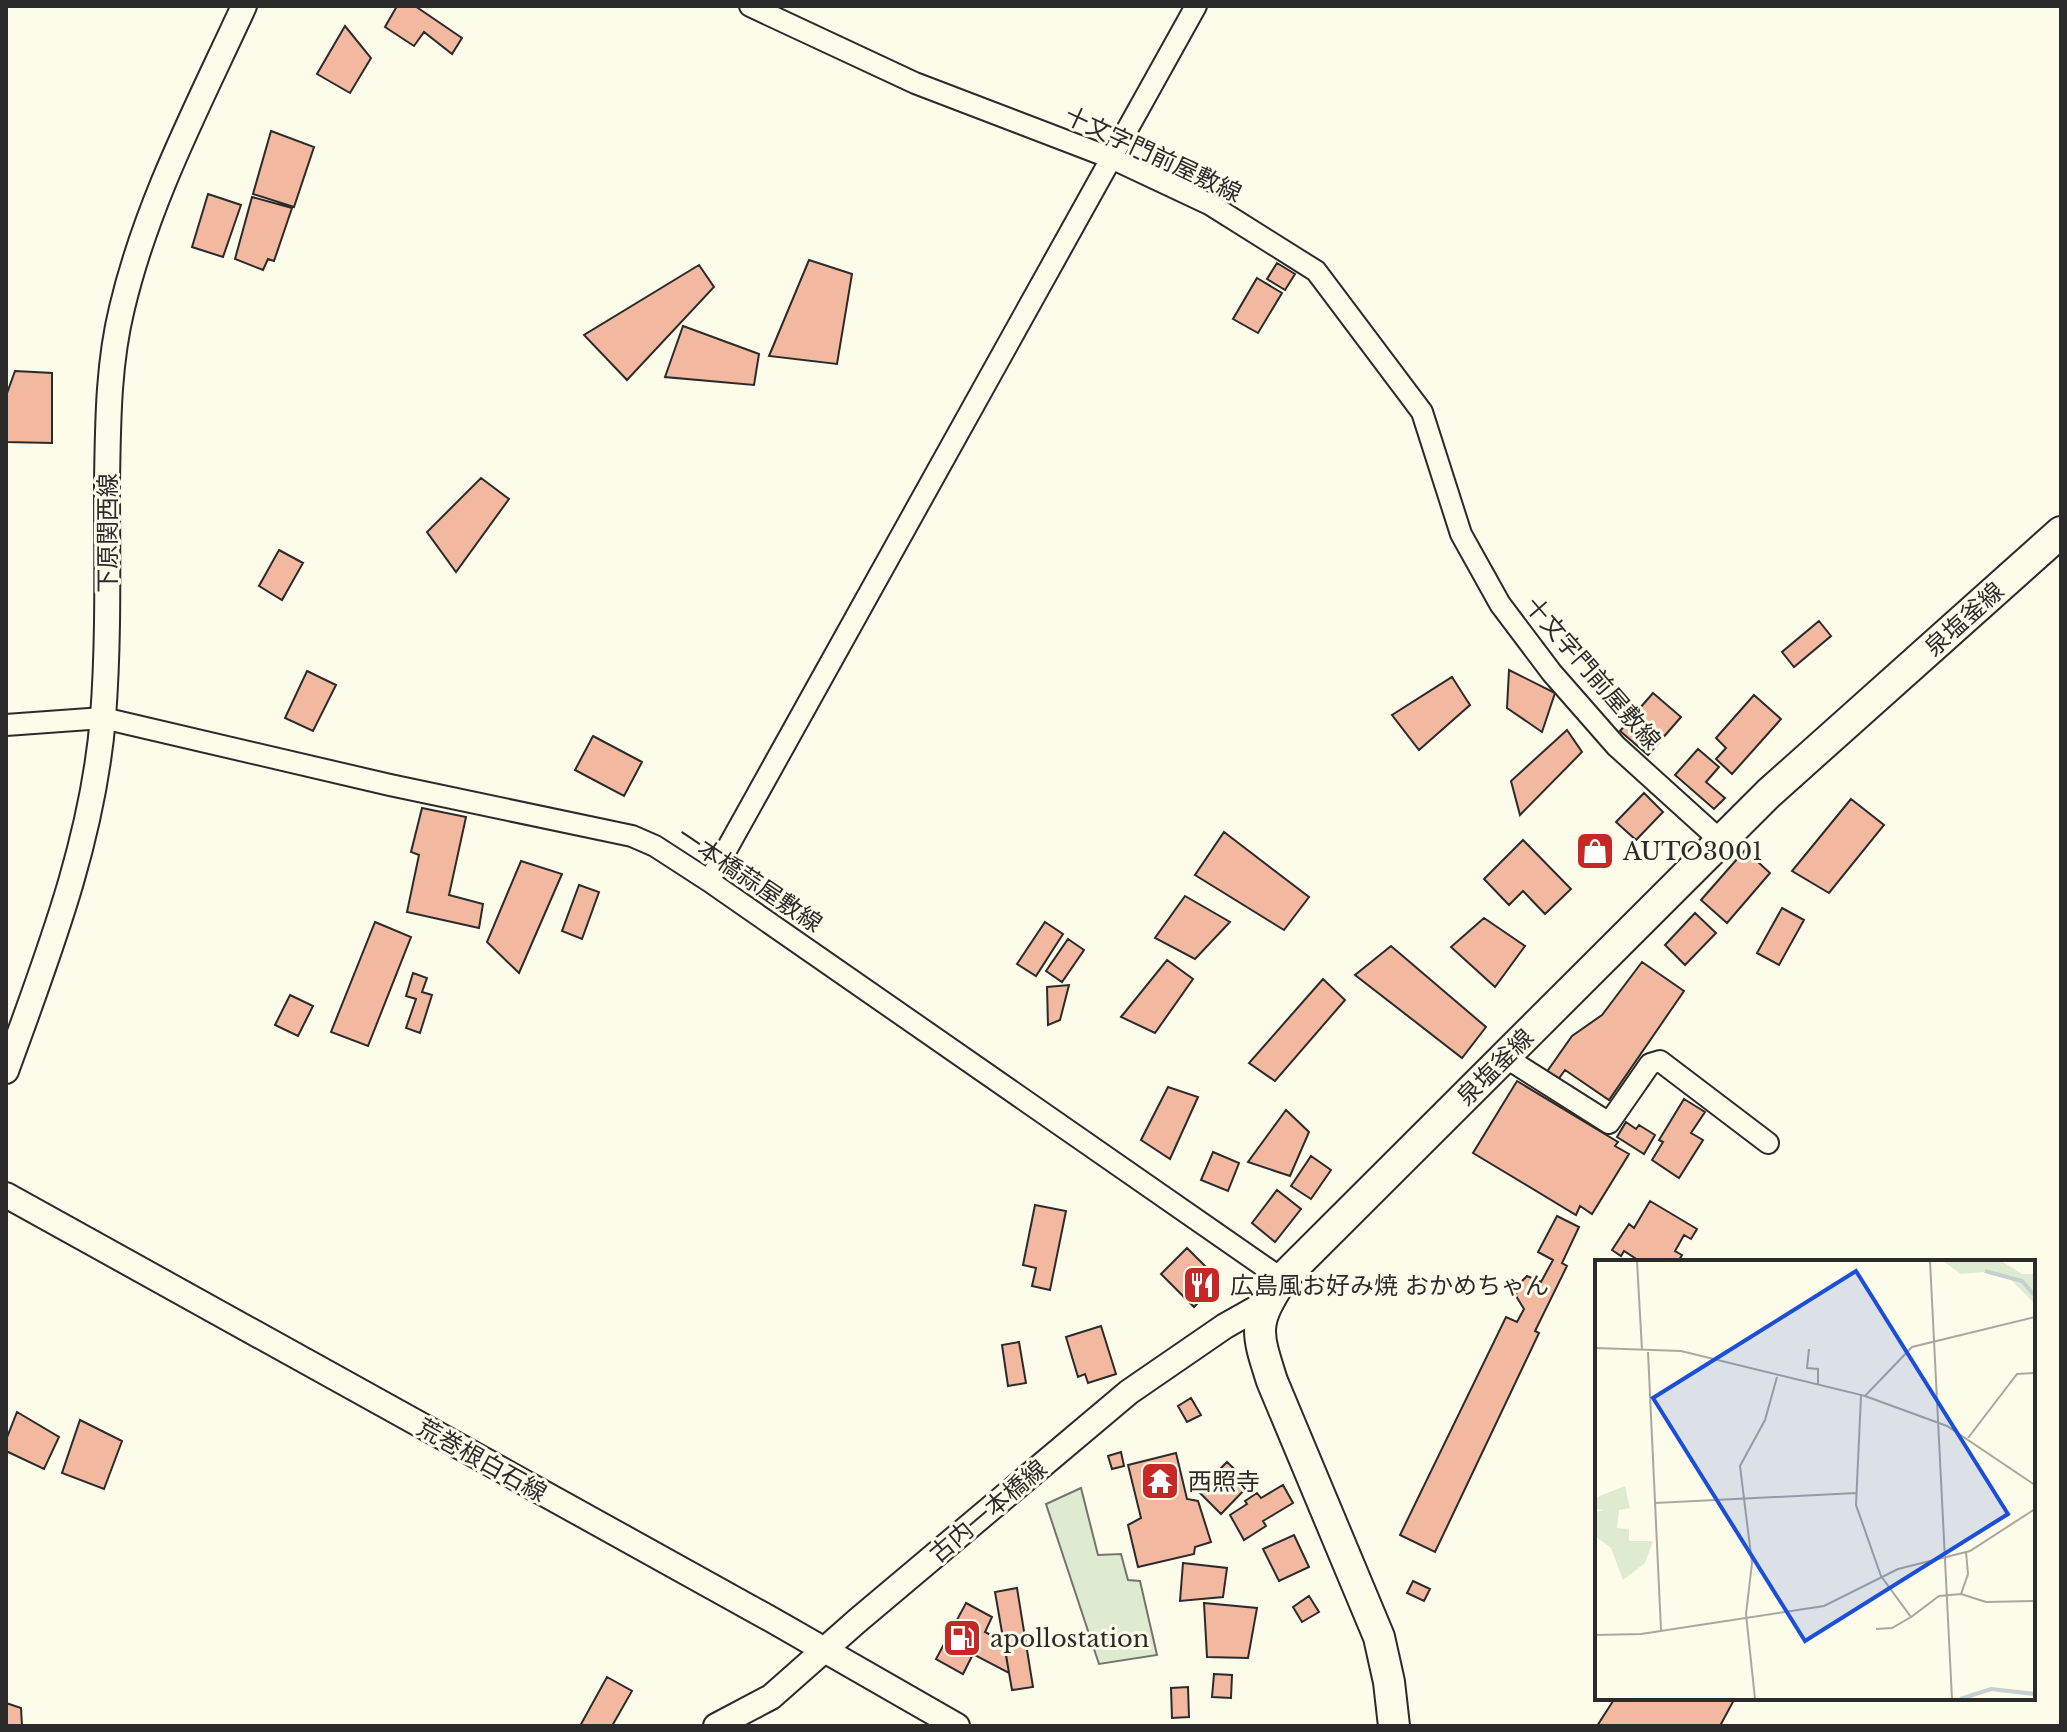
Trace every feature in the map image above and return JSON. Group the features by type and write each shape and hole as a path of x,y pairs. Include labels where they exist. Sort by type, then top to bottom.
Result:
{"main road":[{"name":"泉塩釜線","path":"1274,1291 1769,793 2061,532"},
{"path":"1274,1291 1258,1331 1261,1349 1379,1637 1394,1726"}],"street":[{"name":"下原関西線","path":"6,1071 83,844 103,718 108,393 122,309 138,249 165,179 244,6"},
{"name":"十文字門前屋敷線","path":"750,6 915,83 1111,158 1211,205 1316,271 1422,412 1461,534 1500,604 1552,673 1616,746 1721,841"},
{"path":"709,881 1196,6"},
{"name":"一本橋蒜屋敷線","path":"6,725 103,718 390,785 632,836 655,846 709,881 1274,1291"},
{"path":"1505,1057 1609,1123 1650,1064 1660,1061 1768,1143"},
{"name":"荒巻根白石線","path":"6,1195 957,1726"},
{"name":"古内一本橋線","path":"716,1726 771,1697 1129,1392 1274,1291"}],"green space":[{"path":"1081,1488 1098,1555 1121,1554 1128,1580 1140,1581 1157,1655 1099,1664 1046,1504"}],"building":[{"path":"397,6 415,6 462,38 452,54 424,32 414,46 385,27"},
{"path":"345,26 371,58 350,93 317,74"},
{"path":"271,131 314,147 294,207 253,194"},
{"path":"208,194 241,205 223,257 192,247"},
{"path":"252,197 292,208 274,261 268,259 263,270 235,259"},
{"path":"809,260 852,274 837,364 769,356"},
{"path":"1277,263 1295,274 1285,290 1267,279"},
{"path":"699,265 714,287 627,380 584,335"},
{"path":"1257,278 1282,293 1258,333 1233,319"},
{"path":"683,326 759,354 754,385 665,377"},
{"path":"15,371 52,373 52,443 6,442 6,396"},
{"path":"481,478 509,499 456,572 427,532"},
{"path":"279,550 303,563 282,600 259,586"},
{"path":"1819,621 1831,636 1794,667 1782,652"},
{"path":"1509,670 1555,693 1542,732 1507,708"},
{"path":"307,671 336,685 313,731 285,718"},
{"path":"1452,677 1470,705 1419,750 1392,715"},
{"path":"1653,693 1681,717 1648,755 1620,731"},
{"path":"1754,695 1781,719 1732,774 1716,759 1726,748 1716,738"},
{"path":"1567,730 1582,752 1520,815 1511,781"},
{"path":"593,736 642,762 624,796 575,770"},
{"path":"1698,749 1719,767 1706,782 1725,798 1714,809 1675,775"},
{"path":"1644,793 1663,812 1636,840 1616,822"},
{"path":"1851,799 1884,825 1829,893 1792,871"},
{"path":"422,808 466,817 449,895 483,904 479,928 407,912 419,855 411,852"},
{"path":"1224,832 1309,897 1284,930 1195,875"},
{"path":"1523,840 1571,889 1545,914 1523,891 1509,905 1484,879"},
{"path":"1745,850 1770,873 1727,923 1701,900"},
{"path":"521,861 562,874 519,973 487,942"},
{"path":"579,885 599,892 582,939 562,931"},
{"path":"1185,896 1230,922 1195,959 1155,938"},
{"path":"1782,908 1804,920 1779,965 1757,953"},
{"path":"1695,913 1716,933 1685,965 1665,945"},
{"path":"1484,918 1525,946 1495,987 1451,947"},
{"path":"375,922 411,937 368,1046 331,1032"},
{"path":"1045,922 1063,934 1036,976 1017,964"},
{"path":"1068,939 1084,950 1062,982 1046,971"},
{"path":"1391,946 1486,1027 1462,1058 1355,975"},
{"path":"1167,960 1193,979 1155,1033 1121,1017"},
{"path":"1642,962 1684,991 1609,1100 1565,1070 1557,1081 1546,1073 1572,1036 1602,1015"},
{"path":"413,973 427,978 422,992 432,995 420,1033 406,1028 416,999 406,996"},
{"path":"1323,979 1345,1000 1275,1081 1249,1063"},
{"path":"1069,985 1060,1020 1048,1025 1047,987"},
{"path":"290,995 313,1006 298,1036 275,1025"},
{"path":"1517,1081 1618,1142 1615,1146 1629,1154 1592,1214 1580,1206 1576,1215 1473,1153"},
{"path":"1168,1087 1198,1097 1170,1159 1141,1140"},
{"path":"1684,1099 1705,1112 1691,1133 1703,1140 1679,1178 1652,1160 1663,1142 1659,1140"},
{"path":"1286,1110 1309,1132 1290,1176 1248,1162"},
{"path":"1626,1122 1636,1129 1639,1125 1655,1135 1644,1154 1617,1137"},
{"path":"1213,1152 1239,1163 1228,1191 1201,1180"},
{"path":"1311,1156 1331,1170 1311,1199 1291,1186"},
{"path":"1277,1190 1301,1209 1275,1242 1252,1223"},
{"path":"1650,1201 1697,1229 1691,1239 1684,1235 1675,1251 1682,1255 1679,1260 1638,1260 1624,1251 1621,1256 1612,1250 1629,1224 1634,1228"},
{"path":"1035,1205 1066,1211 1050,1290 1032,1286 1036,1268 1023,1265"},
{"path":"1557,1216 1579,1227 1562,1263 1567,1266 1535,1331 1539,1333 1435,1552 1400,1535 1506,1317 1517,1322 1524,1309 1516,1296 1517,1286 1527,1276 1541,1282 1553,1260 1538,1252"},
{"path":"1187,1248 1205,1266 1198,1273 1212,1289 1194,1307 1161,1274"},
{"path":"1101,1326 1116,1374 1088,1383 1085,1374 1078,1377 1066,1337"},
{"path":"1019,1342 1026,1383 1008,1386 1002,1345"},
{"path":"1191,1398 1201,1415 1187,1422 1178,1406"},
{"path":"17,1412 59,1437 44,1469 6,1451 6,1440"},
{"path":"80,1420 122,1441 104,1489 62,1473"},
{"path":"1121,1452 1124,1466 1112,1469 1108,1456"},
{"path":"1176,1453 1187,1499 1198,1501 1211,1542 1195,1547 1194,1554 1138,1567 1128,1525 1141,1518 1128,1465"},
{"path":"1227,1462 1250,1484 1221,1514 1198,1491"},
{"path":"1283,1485 1293,1503 1263,1521 1266,1526 1244,1540 1230,1515 1257,1493 1261,1498"},
{"path":"1294,1535 1309,1567 1279,1581 1263,1549"},
{"path":"1183,1563 1227,1568 1223,1597 1180,1601"},
{"path":"1413,1581 1430,1589 1424,1601 1407,1593"},
{"path":"1017,1588 1033,1687 1012,1690 995,1592"},
{"path":"1309,1596 1319,1612 1302,1622 1293,1607"},
{"path":"966,1603 992,1617 985,1632 1004,1642 1009,1673 973,1654 963,1674 936,1659"},
{"path":"1204,1603 1257,1608 1248,1658 1207,1657"},
{"path":"1214,1674 1232,1675 1231,1698 1212,1697"},
{"path":"607,1677 632,1691 612,1726 580,1726"},
{"path":"1188,1687 1189,1717 1172,1718 1171,1688"},
{"path":"1614,1700 1734,1700 1720,1726 1597,1726"},
{"path":"6,1703 21,1708 22,1726 6,1726"}],"place":[{"name":"AUTO3001","path":"1595,851"},
{"name":"広島風お好み焼 おかめちゃん","path":"1202,1285"},
{"name":"西照寺","path":"1160,1481"},
{"name":"apollostation","path":"962,1638"}]}
